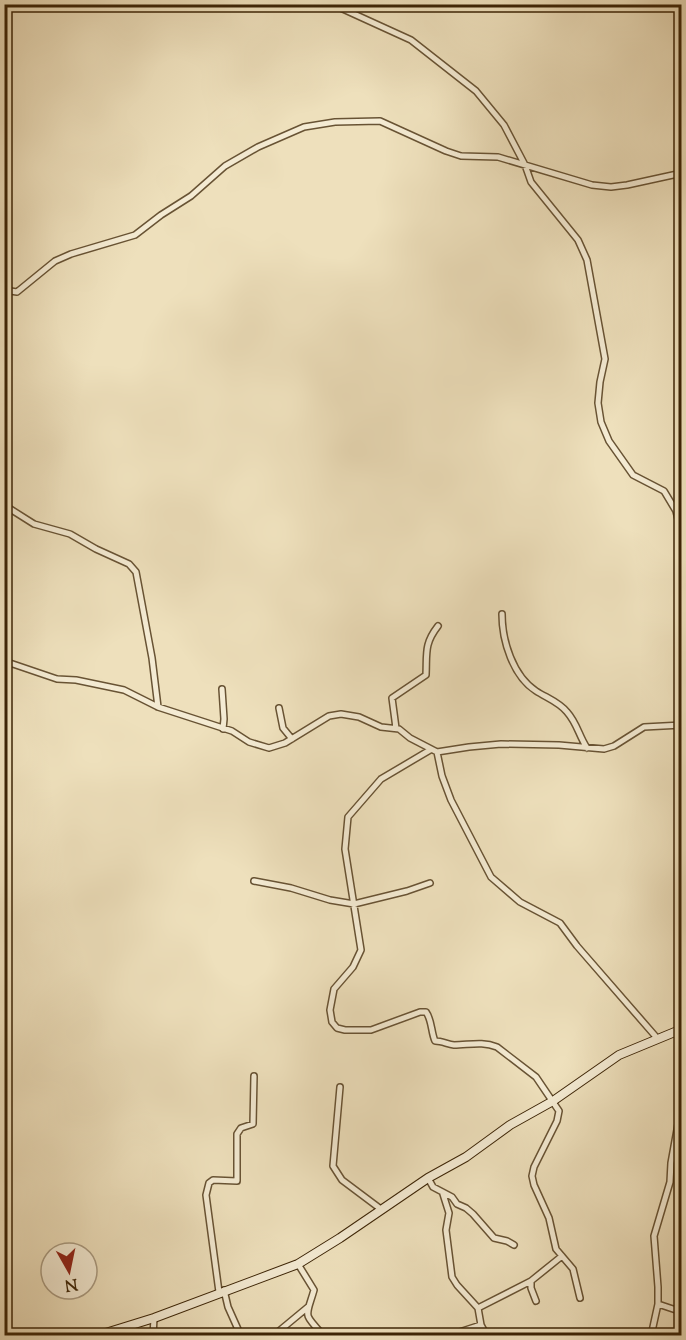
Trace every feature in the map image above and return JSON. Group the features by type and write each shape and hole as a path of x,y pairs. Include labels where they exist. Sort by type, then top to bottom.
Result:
{"main road":[{"path":"96,1335 154,1318 298,1264 428,1178 466,1157 510,1125 553,1101 619,1055 681,1029"}],"street":[{"path":"332,4 411,40 476,91 504,125 525,165 531,182 570,228 584,250 587,260 605,359 598,403 601,422 609,441 633,475 663,492 670,501 676,511 681,532 681,552"},
{"path":"4,290 17,292 55,261 71,254 135,235 191,196 225,166 258,147 304,127 335,122 381,121 461,156 498,157 569,179 611,187 681,173"},
{"path":"4,505 34,524 70,534 129,564 136,572 152,658 158,707"},
{"path":"681,605 681,622"},
{"path":"502,614 507,648 520,676 535,691 556,702 567,712 576,723 587,748"},
{"path":"396,728 392,698 426,675 426,647 438,626"},
{"path":"4,661 57,679 76,680 124,690 158,707 232,731 249,742 269,748 280,746 320,720 341,714 359,717 381,727 396,728 430,750 437,752 501,744 559,745 598,750 609,748 645,727 681,725"},
{"path":"222,689 223,729"},
{"path":"279,708 283,728 292,739"},
{"path":"430,750 381,779 348,817 345,849 361,950 353,967 334,989 330,1010 332,1022 337,1028 345,1030 371,1030 420,1012 426,1012 430,1017 430,1029 435,1041 452,1045 484,1043 498,1047 536,1077 559,1113 546,1138 532,1176 549,1218 554,1242 561,1256 573,1269 580,1298"},
{"path":"437,752 442,776 451,800 491,877 520,902 560,923 577,946 657,1038"},
{"path":"254,881 354,904 430,883"},
{"path":"241,1335 221,1291 206,1195 209,1182 213,1180 237,1180 237,1134 241,1128 253,1124 254,1076"},
{"path":"340,1086 333,1166 342,1180 382,1210"},
{"path":"651,1335 658,1304 658,1268 654,1236 670,1182 670,1163 681,1102"},
{"path":"428,1178 433,1187 453,1197 457,1204 466,1208 497,1240 507,1241 514,1245"},
{"path":"443,1194 449,1213 446,1230 452,1277 478,1308 481,1324 487,1335"},
{"path":"478,1308 531,1281 561,1256"},
{"path":"298,1264 314,1290 306,1311 324,1335"},
{"path":"531,1281 536,1301"},
{"path":"658,1304 681,1312"},
{"path":"273,1335 308,1307"},
{"path":"153,1335 154,1318"},
{"path":"447,1335 481,1324"}]}
